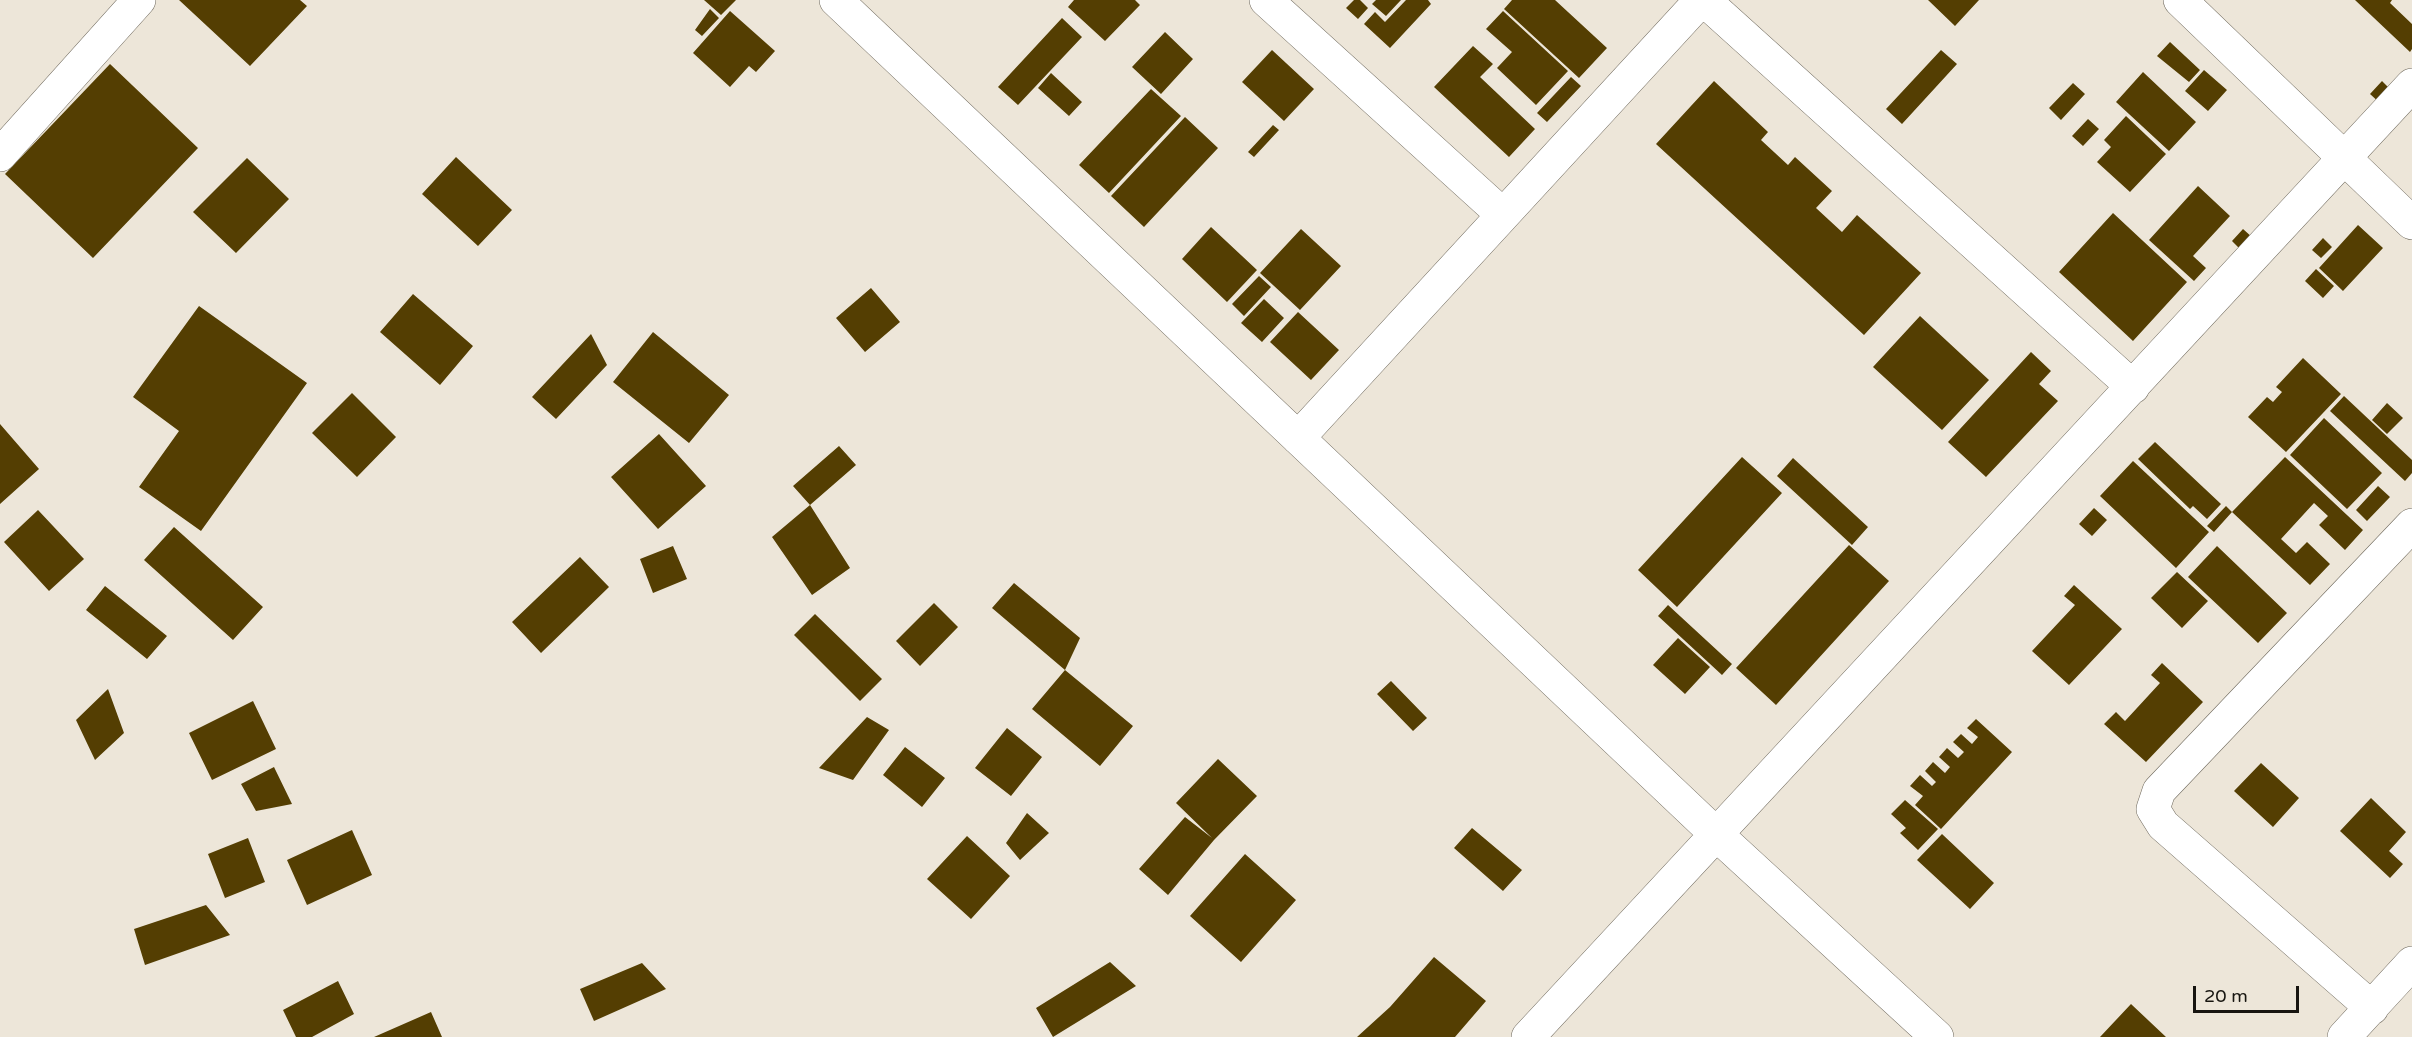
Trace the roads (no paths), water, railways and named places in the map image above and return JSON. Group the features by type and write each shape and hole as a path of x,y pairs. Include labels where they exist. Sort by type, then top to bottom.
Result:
{"street":[{"path":"0,155 139,0"},
{"path":"1266,0 1503,215"},
{"path":"1298,438 1703,0 2133,387"},
{"path":"2180,0 2412,223"},
{"path":"850,5 1298,438 1716,834 1937,1037"},
{"path":"1528,1037 2346,160 2412,85"},
{"path":"2372,1008 2163,825 2153,809 2159,791 2412,525"},
{"path":"2344,1037 2412,963"}]}
